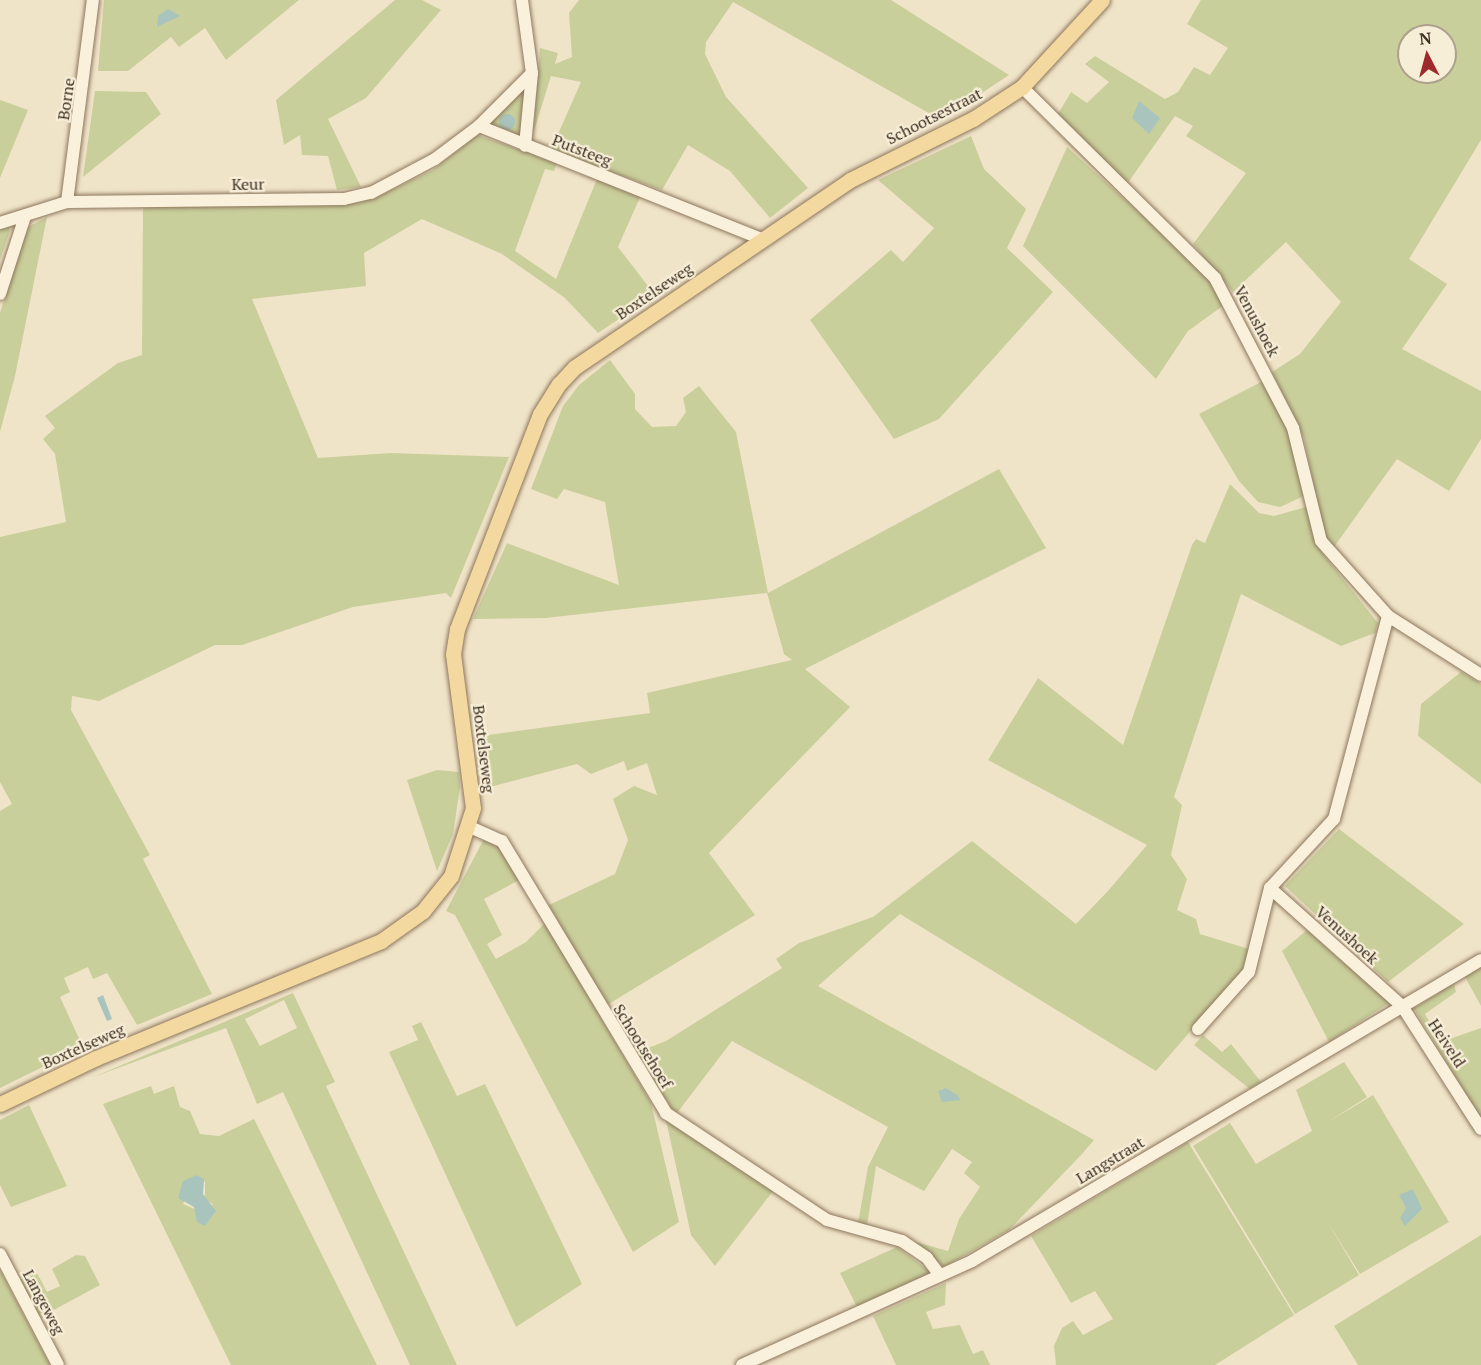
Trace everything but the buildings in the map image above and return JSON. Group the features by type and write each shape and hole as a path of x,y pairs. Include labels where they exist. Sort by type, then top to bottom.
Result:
{"main road":[{"name":"Schootsestraat","path":"762,239 850,180 973,119 1022,87 1100,4"},
{"name":"Boxtelseweg","path":"0,1104 395,933 438,894 470,827 474,796 453,654 457,629 540,414 575,367 762,239"}],"street":[{"name":"Borne","path":"67,202 93,0"},
{"name":"Putsteeg","path":"522,0 532,73 525,146 762,239"},
{"name":"Keur","path":"0,223 67,202 344,199 400,181 479,126 532,73"},
{"name":"Venushoek","path":"1022,87 1215,278 1293,428 1321,541 1388,616 1481,675"},
{"path":"479,126 525,146"},
{"path":"0,294 25,216"},
{"path":"1198,1029 1249,972 1270,888 1334,819 1388,616"},
{"name":"Schootsehoef","path":"470,827 502,841 666,1113 827,1220 902,1241 927,1258 940,1275"},
{"name":"Venushoek","path":"1270,888 1402,1006"},
{"name":"Langstraat","path":"742,1365 940,1275 1481,960"},
{"name":"Heiveld","path":"1402,1006 1481,1129"},
{"name":"Langeweg","path":"0,1254 58,1365"}],"green space":[{"path":"104,0 299,0 226,60 205,28 179,47 171,37 128,71 98,71"},
{"path":"395,0 422,0 441,10 366,98 328,119 361,187 337,190 328,156 302,155 300,135 284,145 276,100"},
{"path":"579,0 891,0 1009,75 941,120 733,2 706,42 705,54 726,97 808,188 770,218 730,171 688,145 662,190 551,150 581,82 551,76 533,134 540,48 558,53 555,64 572,57 569,13"},
{"path":"1201,0 1481,0 1481,140 1409,259 1447,284 1402,349 1481,391 1481,439 1449,491 1397,459 1334,547 1324,535 1304,438 1272,372 1300,354 1341,302 1286,242 1233,292 1193,244 1246,173 1186,136 1193,126 1175,116 1127,184 1055,119 1071,92 1087,103 1109,82 1085,64 1095,56 1165,99 1178,92 1194,67 1210,75 1228,48 1187,24"},
{"path":"528,77 522,138 488,126 504,109"},
{"path":"95,91 146,92 161,114 83,177"},
{"path":"0,100 28,110 0,178"},
{"path":"477,135 557,163 554,171 545,169 515,251 556,279 597,179 641,195 618,247 655,295 598,333 565,298 502,254 422,219 364,253 366,286 252,299 318,458 391,453 509,457 451,598 446,593 353,607 242,645 215,645 99,701 72,696 71,710 150,855 143,859 212,994 137,1025 107,973 93,979 88,967 64,978 70,992 60,997 83,1047 0,1088 0,811 12,804 0,782 0,537 66,522 55,454 43,439 55,428 45,416 118,363 142,355 143,207 375,198 433,170"},
{"path":"971,136 984,169 1026,209 1007,248 1053,292 939,419 894,439 810,320 891,250 903,262 934,228 878,180"},
{"path":"1067,147 1208,275 1224,305 1188,331 1156,379 1023,246"},
{"path":"47,217 15,376 0,432 0,313 26,228"},
{"path":"9,221 10,231 0,260 0,224"},
{"path":"610,360 635,394 635,409 652,427 676,426 686,412 683,398 699,386 736,432 768,593 999,469 1046,548 805,669 850,707 709,853 755,915 607,1005 549,905 615,874 628,840 613,799 634,786 657,795 647,763 627,771 624,761 591,774 577,764 486,788 481,736 650,713 647,693 792,660 784,654 767,593 546,618 473,619 507,543 619,585 605,502 564,489 557,499 531,489 563,406 579,385"},
{"path":"1263,381 1290,432 1304,496 1280,507 1258,502 1239,481 1199,414"},
{"path":"1230,484 1259,513 1274,516 1306,507 1323,554 1378,623 1375,633 1341,646 1241,594 1174,797 1182,805 1171,855 1187,879 1177,910 1196,919 1200,934 1249,949 1241,973 1156,1071 900,914 818,986 1094,1140 1082,1154 1009,1230 944,1267 912,1241 948,1251 959,1219 980,1187 964,1173 972,1162 952,1149 924,1191 876,1166 867,1226 858,1223 868,1167 888,1127 732,1041 677,1113 672,1109 635,1053 666,1041 782,968 776,959 799,943 873,917 972,841 1076,924 1108,891 1147,845 988,760 1038,678 1123,745 1192,545 1196,539 1205,543"},
{"path":"1461,672 1481,684 1481,784 1418,736 1421,704"},
{"path":"437,770 459,772 460,787 453,834 437,871 407,780"},
{"path":"1339,829 1464,924 1388,982 1285,886"},
{"path":"485,837 494,839 519,880 484,899 502,935 487,944 496,959 526,942 545,923 651,1103 679,1222 633,1252 455,915 446,911"},
{"path":"1307,930 1389,1003 1329,1042 1282,951"},
{"path":"1481,967 1481,1006 1465,977"},
{"path":"1454,983 1456,992 1425,1014 1441,1042 1481,1028 1481,1120 1414,1008"},
{"path":"293,993 335,1082 326,1086 457,1365 410,1365 283,1092 257,1104 226,1028 91,1078","holes":["284,1000 297,1028 260,1046 245,1019"]},
{"path":"421,1022 457,1096 485,1084 582,1284 516,1327 389,1052 418,1040 412,1026"},
{"path":"1203,1035 1222,1052 1231,1044 1261,1082 1250,1089 1194,1045"},
{"path":"1344,1062 1367,1097 1328,1122 1373,1095 1449,1222 1360,1274 1327,1221 1359,1275 1295,1314 1193,1146 1230,1123 1256,1164 1312,1131 1296,1090"},
{"path":"151,1086 154,1094 174,1086 180,1107 190,1111 200,1134 219,1136 254,1119 377,1365 231,1365 103,1104","holes":["197,1175 205,1182 205,1200 213,1204 197,1219 197,1210 183,1204"]},
{"path":"29,1105 67,1186 11,1207 0,1185 0,1120"},
{"path":"666,1120 773,1191 715,1266 691,1235"},
{"path":"1188,1142 1294,1315 1215,1365 1056,1365 1054,1346 1062,1328 1073,1321 1083,1335 1113,1319 1095,1291 1071,1303 1031,1236"},
{"path":"1481,1235 1481,1365 1358,1365 1334,1326"},
{"path":"897,1247 932,1273 857,1307 840,1273"},
{"path":"76,1255 85,1256 100,1285 39,1318 20,1280 36,1271 47,1292 60,1286 52,1269"},
{"path":"0,1270 50,1365 0,1365"},
{"path":"946,1283 945,1305 926,1312 933,1329 960,1325 973,1354 983,1350 990,1365 896,1365 873,1316"}],"water":[{"path":"168,9 180,16 157,27 158,16"},
{"path":"1139,101 1160,118 1149,134 1132,118"},
{"path":"504,114 510,114 515,122 513,128 504,130 499,125 499,119"},
{"path":"103,995 112,1019 107,1021 97,998"},
{"path":"946,1088 961,1100 942,1102 938,1091"},
{"path":"197,1175 204,1179 203,1194 216,1211 205,1226 197,1222 194,1207 178,1198 183,1181"},
{"path":"1413,1189 1422,1209 1405,1226 1400,1218 1406,1208 1399,1195"}]}
